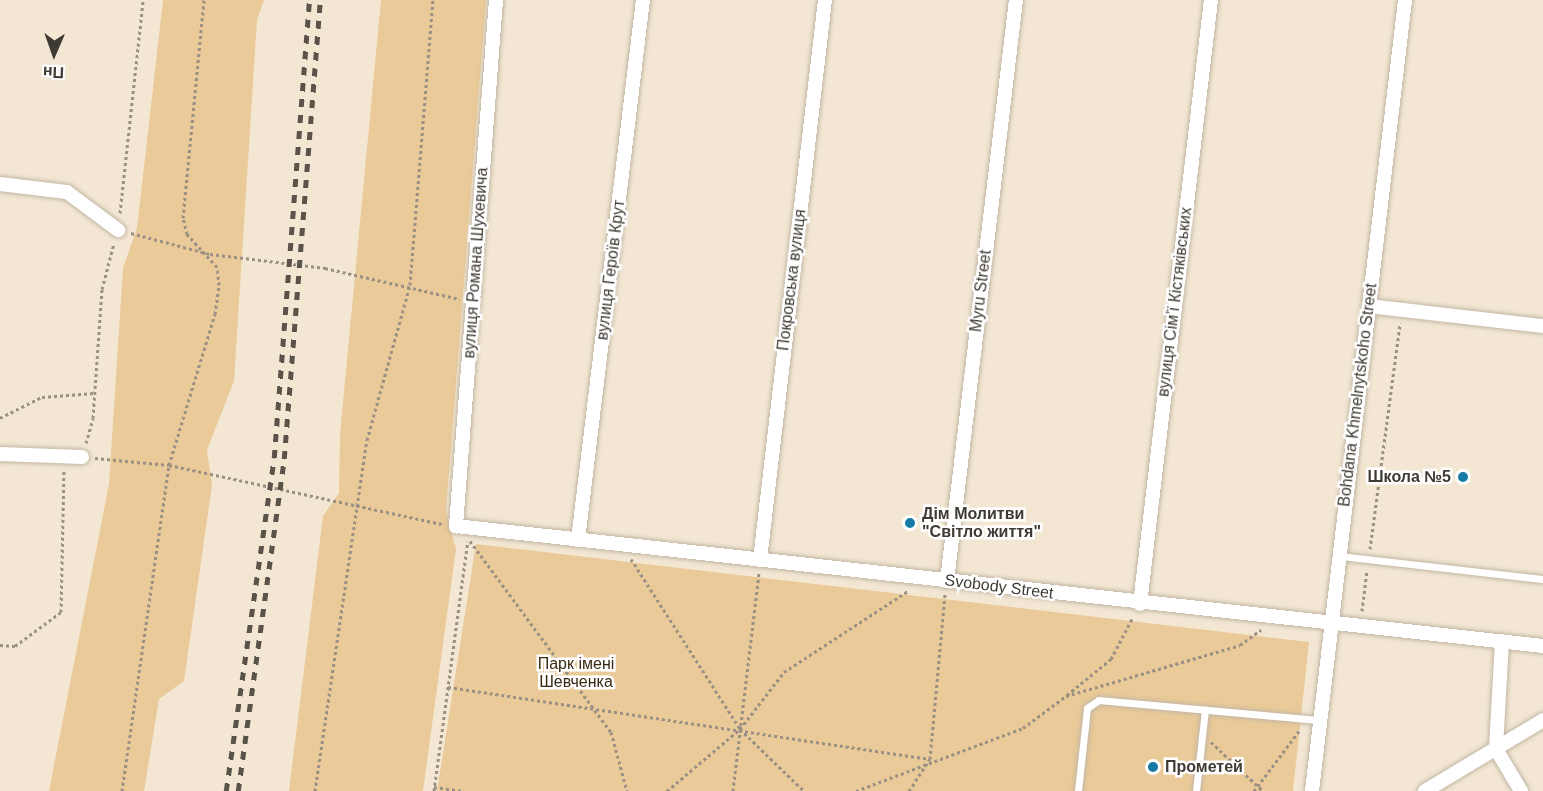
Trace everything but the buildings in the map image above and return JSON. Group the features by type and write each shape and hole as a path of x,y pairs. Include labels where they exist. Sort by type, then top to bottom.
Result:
{"street":[{"name":"вулиця Романа Шухевича","path":"456,526 496,0"},
{"name":"вулиця Героїв Крут","path":"578,540 643,0"},
{"name":"Покровська вулиця","path":"760,560 825,0"},
{"name":"Myru Street","path":"946,581 1016,0"},
{"name":"вулиця Сімʼї Кістяківських","path":"1140,604 1211,0"},
{"name":"Bohdana Khmelnytskoho Street","path":"1312,791 1338,556 1406,0"},
{"path":"0,184 66,192 118,230"},
{"path":"1369,306 1543,326"},
{"path":"0,454 82,457"},
{"name":"Svobody Street","path":"456,526 1140,604 1276,618 1332,621 1543,646"},
{"path":"1502,641 1496,749 1521,791"},
{"path":"1425,791 1543,720"}],"lane":[{"path":"1338,556 1543,579"},
{"path":"1078,791 1087,708 1099,700 1320,720"},
{"path":"1196,791 1205,710"}],"path":[{"path":"143,0 118,230 102,289 95,393 82,457 169,465 356,508 456,526"},
{"path":"122,791 169,465 215,314 219,285 210,254 187,234 183,218 204,0"},
{"path":"315,791 367,440 410,285 433,0"},
{"path":"118,230 210,254 410,285 473,303"},
{"path":"1361,625 1402,310"},
{"path":"0,418 42,397 95,393"},
{"path":"0,645 15,646 62,612 64,457"},
{"path":"461,791 434,789 468,538 611,732 627,791"},
{"path":"622,545 740,729 804,791"},
{"path":"733,791 760,560"},
{"path":"667,791 740,729 784,672 927,579"},
{"path":"909,791 930,759 946,581"},
{"path":"856,791 930,759 1023,728 1111,659 1140,604"},
{"path":"1066,696 1240,645 1276,618"},
{"path":"448,687 930,759"},
{"path":"1254,791 1299,731"},
{"path":"1203,735 1263,791"}],"green space":[{"path":"163,0 264,0 257,20 234,381 207,450 212,485 184,681 159,699 144,791 49,791 109,484 123,268 137,228"},
{"path":"381,0 486,0 446,511 456,549 423,791 289,791 323,516 339,493 340,434"},
{"name":"Парк імені Шевченка","path":"476,544 1309,642 1293,791 437,791"}],"railway":[{"path":"226,791 274,458 309,0"},
{"path":"238,791 284,459 320,0"}],"place":[{"name":"Школа №5","path":"1463,477"},
{"name":"Дім Молитви \"Світло життя\"","path":"910,523"},
{"name":"Прометей","path":"1153,767"}]}
